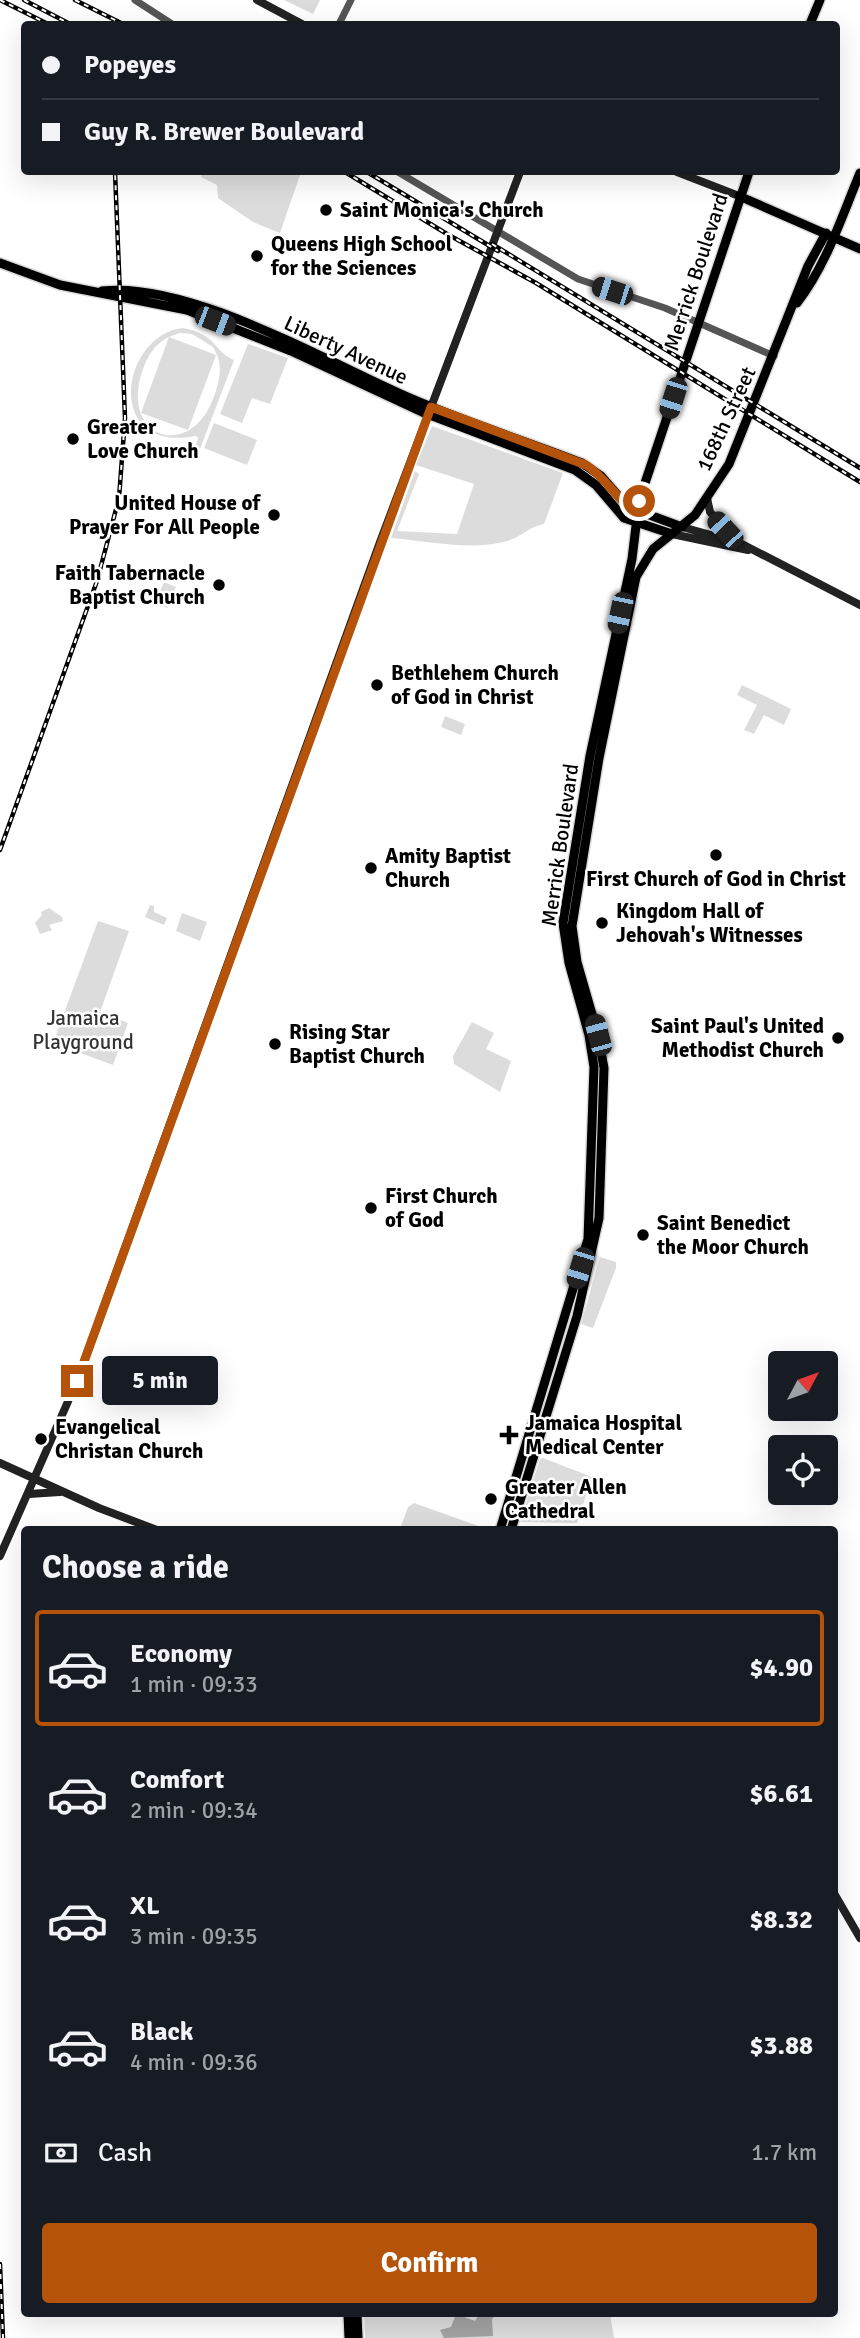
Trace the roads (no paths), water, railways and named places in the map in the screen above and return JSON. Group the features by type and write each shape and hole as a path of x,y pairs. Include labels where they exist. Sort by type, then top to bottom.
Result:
{"main road":[{"path":"257,0 296,21"},
{"path":"811,21 820,0"},
{"name":"168th Street","path":"795,305 807,290 830,234 860,173"},
{"path":"0,1556 77,1381 430,411 519,175"},
{"path":"685,175 830,234 860,249"},
{"name":"Merrick Boulevard","path":"501,1526 588,1239 594,1067 589,1035 569,962 563,923 585,781 632,556 637,513 747,175"},
{"name":"168th Street","path":"672,534 682,527 707,498 733,456 795,305 808,266 830,234"},
{"name":"Liberty Avenue","path":"0,263 60,285 101,291 134,292 192,304 299,345 430,411 575,470 596,485 619,513 635,524 755,551"},
{"name":"Liberty Avenue","path":"430,411 586,465 604,479 622,503 637,513 736,542 860,605"},
{"path":"707,498 710,512 736,542"},
{"name":"Merrick Boulevard","path":"511,1526 577,1317 599,1218 604,1068 572,926 599,758 637,574 650,552 672,534"},
{"path":"0,1463 147,1526"},
{"path":"29,1494 63,1492"},
{"path":"838,1900 860,1938"},
{"path":"348,2317 349,2338"},
{"path":"357,2317 358,2338"}],"street":[{"path":"135,0 167,21"},
{"path":"340,21 351,0"},
{"path":"403,175 578,279 698,323 774,356"}],"railway":[{"path":"0,0 42,21"},
{"path":"24,0 64,21"},
{"path":"75,0 117,21"},
{"path":"0,850 97,581 119,498 125,418 115,175"},
{"path":"350,175 447,234 536,283 860,482"},
{"path":"372,175 498,251"},
{"path":"492,244 860,468"},
{"path":"0,2264 3,2338"}],"place":[{"name":"Saint Monica's Church","path":"326,210"},
{"name":"Queens High School for the Sciences","path":"257,256"},
{"name":"Greater Love Church","path":"73,439"},
{"name":"United House of Prayer For All People","path":"274,515"},
{"name":"Faith Tabernacle Baptist Church","path":"219,585"},
{"name":"Bethlehem Church of God in Christ","path":"377,685"},
{"name":"First Church of God in Christ","path":"716,855"},
{"name":"Amity Baptist Church","path":"371,868"},
{"name":"Kingdom Hall of Jehovah's Witnesses","path":"602,923"},
{"name":"Saint Paul's United Methodist Church","path":"838,1038"},
{"name":"Rising Star Baptist Church","path":"275,1044"},
{"name":"First Church of God","path":"371,1208"},
{"name":"Saint Benedict the Moor Church","path":"643,1235"},
{"name":"Jamaica Hospital Medical Center","path":"509,1435"},
{"name":"Evangelical Christan Church","path":"41,1439"},
{"name":"Greater Allen Cathedral","path":"491,1499"}],"park label":[{"name":"Jamaica Playground","path":"83,1030"}]}
